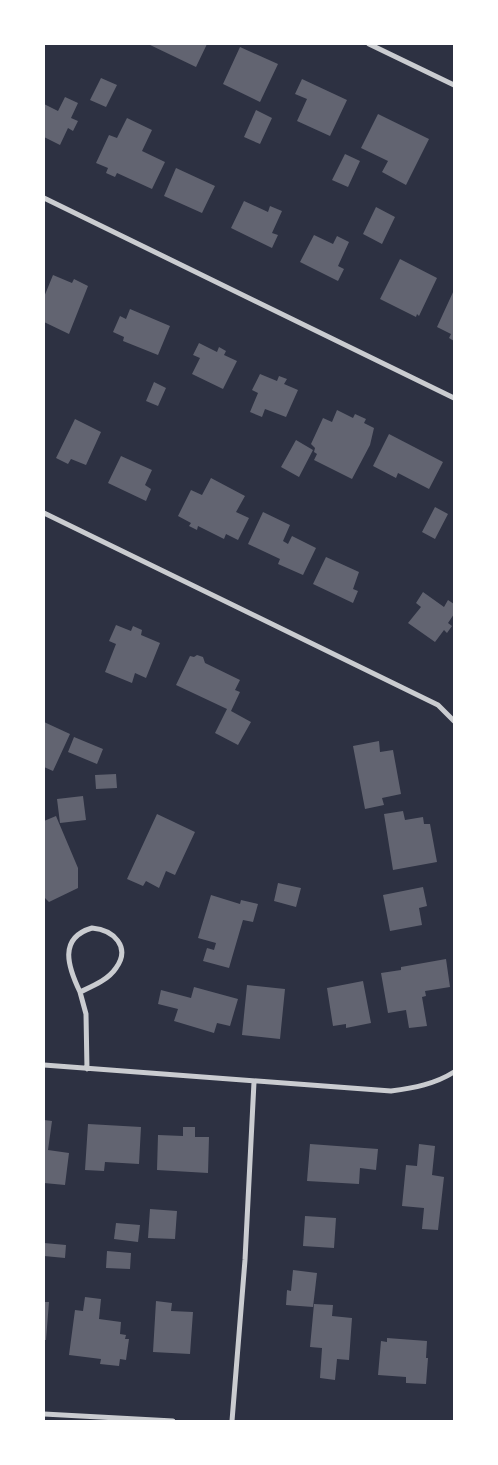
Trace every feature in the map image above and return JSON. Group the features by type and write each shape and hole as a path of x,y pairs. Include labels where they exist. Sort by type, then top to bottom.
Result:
{"street":[{"path":"369,44 454,85"},
{"path":"44,198 454,398"},
{"path":"44,513 438,705 453,716"},
{"path":"80,992 100,983 115,970 120,960 121,948 116,936 105,929 92,928 82,931 72,942 68,952 69,970 80,992 86,1014 87,1069"},
{"path":"44,1065 391,1091 418,1088 454,1072"},
{"path":"232,1421 245,1260 254,1082"},
{"path":"44,1414 174,1421"}],"building":[{"path":"148,44 207,44 196,67"},
{"path":"240,47 278,64 260,102 223,84"},
{"path":"101,78 117,85 106,107 90,100"},
{"path":"302,79 347,100 330,136 297,121 307,99 295,94"},
{"path":"65,97 78,103 71,118 78,121 73,131 68,128 60,145 44,137 44,104 58,111"},
{"path":"256,110 272,118 260,144 244,137"},
{"path":"378,114 429,139 406,185 382,172 388,161 361,148"},
{"path":"127,118 152,130 142,151 165,162 152,189 117,173 115,177 106,173 108,168 96,163 109,135 117,138"},
{"path":"345,154 360,161 348,187 332,180"},
{"path":"176,168 215,186 202,213 164,196"},
{"path":"244,201 268,212 270,206 282,211 272,233 278,235 272,248 231,228"},
{"path":"376,207 395,217 382,244 363,234"},
{"path":"314,235 333,244 337,236 349,242 338,266 344,269 338,281 300,262"},
{"path":"400,259 437,278 419,316 417,314 416,317 380,299"},
{"path":"53,275 72,283 74,279 88,286 69,334 44,322 44,297"},
{"path":"454,290 454,341 449,338 451,334 437,327"},
{"path":"130,309 170,326 158,355 123,341 124,337 113,332 120,316 126,319"},
{"path":"199,343 217,352 219,347 226,351 224,355 237,361 223,389 192,374 200,358 193,355"},
{"path":"260,374 277,381 279,376 287,379 284,384 298,390 286,417 265,409 262,417 250,412 258,393 252,390"},
{"path":"154,382 166,388 158,406 146,401"},
{"path":"337,410 353,418 355,414 366,419 364,423 374,428 370,445 352,479 314,460 317,454 314,452 315,448 311,444 323,418 332,422"},
{"path":"75,419 101,432 86,465 71,459 68,464 56,458"},
{"path":"389,434 443,462 429,489 398,473 396,478 373,466"},
{"path":"296,440 313,450 299,477 281,467"},
{"path":"121,456 152,470 145,485 151,489 146,501 108,483"},
{"path":"211,478 245,496 236,512 249,518 238,540 226,534 224,539 198,526 197,530 189,526 191,523 178,516 191,490 202,495"},
{"path":"435,507 448,514 435,539 422,532"},
{"path":"263,512 290,525 283,541 288,544 292,536 316,548 303,575 278,564 280,559 248,544"},
{"path":"326,557 359,572 353,589 358,591 353,603 313,584"},
{"path":"423,592 444,607 448,600 454,604 454,614 448,623 452,626 447,633 444,630 435,642 408,623 421,607 416,603"},
{"path":"116,625 131,631 133,626 142,630 141,635 160,643 146,678 135,673 132,683 105,672 116,644 109,641"},
{"path":"197,655 203,657 205,663 240,680 235,690 240,692 231,711 251,722 238,745 215,733 227,709 176,685 190,656 194,657"},
{"path":"44,722 70,734 53,771 44,767"},
{"path":"74,737 103,749 97,764 68,752"},
{"path":"379,741 380,752 393,750 401,794 382,798 384,805 365,809 353,746"},
{"path":"116,774 117,788 96,789 95,775"},
{"path":"83,796 86,820 60,823 57,799"},
{"path":"403,811 405,820 423,817 424,824 430,824 437,862 393,870 384,814"},
{"path":"157,814 195,832 175,875 166,871 159,888 146,881 143,886 127,879"},
{"path":"56,816 78,868 78,888 49,902 44,897 44,821"},
{"path":"278,883 301,888 296,907 274,901"},
{"path":"423,887 427,906 419,908 422,925 390,931 383,895"},
{"path":"211,895 240,904 241,900 258,904 253,922 243,920 229,968 203,961 207,948 214,950 216,943 198,938"},
{"path":"446,959 450,987 425,991 426,996 422,997 427,1026 409,1028 406,1010 388,1013 381,973 401,970 401,967"},
{"path":"363,981 371,1023 346,1028 346,1024 333,1026 327,988"},
{"path":"247,985 285,989 280,1039 242,1035"},
{"path":"194,987 238,999 230,1026 217,1023 214,1033 174,1021 178,1009 158,1004 161,990 191,998"},
{"path":"44,1120 52,1121 48,1150 69,1153 65,1185 44,1183"},
{"path":"88,1124 141,1127 139,1164 105,1162 104,1171 85,1170"},
{"path":"183,1127 195,1127 195,1137 209,1137 208,1173 157,1170 158,1135 183,1136"},
{"path":"310,1144 378,1149 376,1170 360,1168 359,1184 307,1181"},
{"path":"419,1144 435,1146 432,1175 444,1177 438,1230 422,1229 424,1208 402,1206 406,1165 417,1166"},
{"path":"150,1209 177,1211 175,1239 148,1238"},
{"path":"305,1216 336,1218 334,1248 303,1246"},
{"path":"116,1223 140,1225 138,1242 114,1239"},
{"path":"44,1243 66,1245 65,1258 44,1256"},
{"path":"107,1251 131,1253 130,1269 106,1268"},
{"path":"293,1270 317,1273 313,1307 286,1305 287,1290 291,1291"},
{"path":"85,1297 101,1299 99,1319 121,1322 120,1334 126,1335 125,1339 129,1339 126,1360 120,1359 119,1366 100,1364 101,1359 69,1355 75,1310 83,1311"},
{"path":"156,1301 172,1303 171,1311 193,1312 190,1354 153,1352"},
{"path":"44,1302 49,1302 46,1340 44,1340"},
{"path":"314,1304 333,1305 332,1316 352,1318 349,1360 337,1359 335,1380 320,1378 322,1348 310,1347"},
{"path":"387,1338 427,1341 426,1384 406,1383 406,1377 378,1375 381,1341 387,1342"}]}
